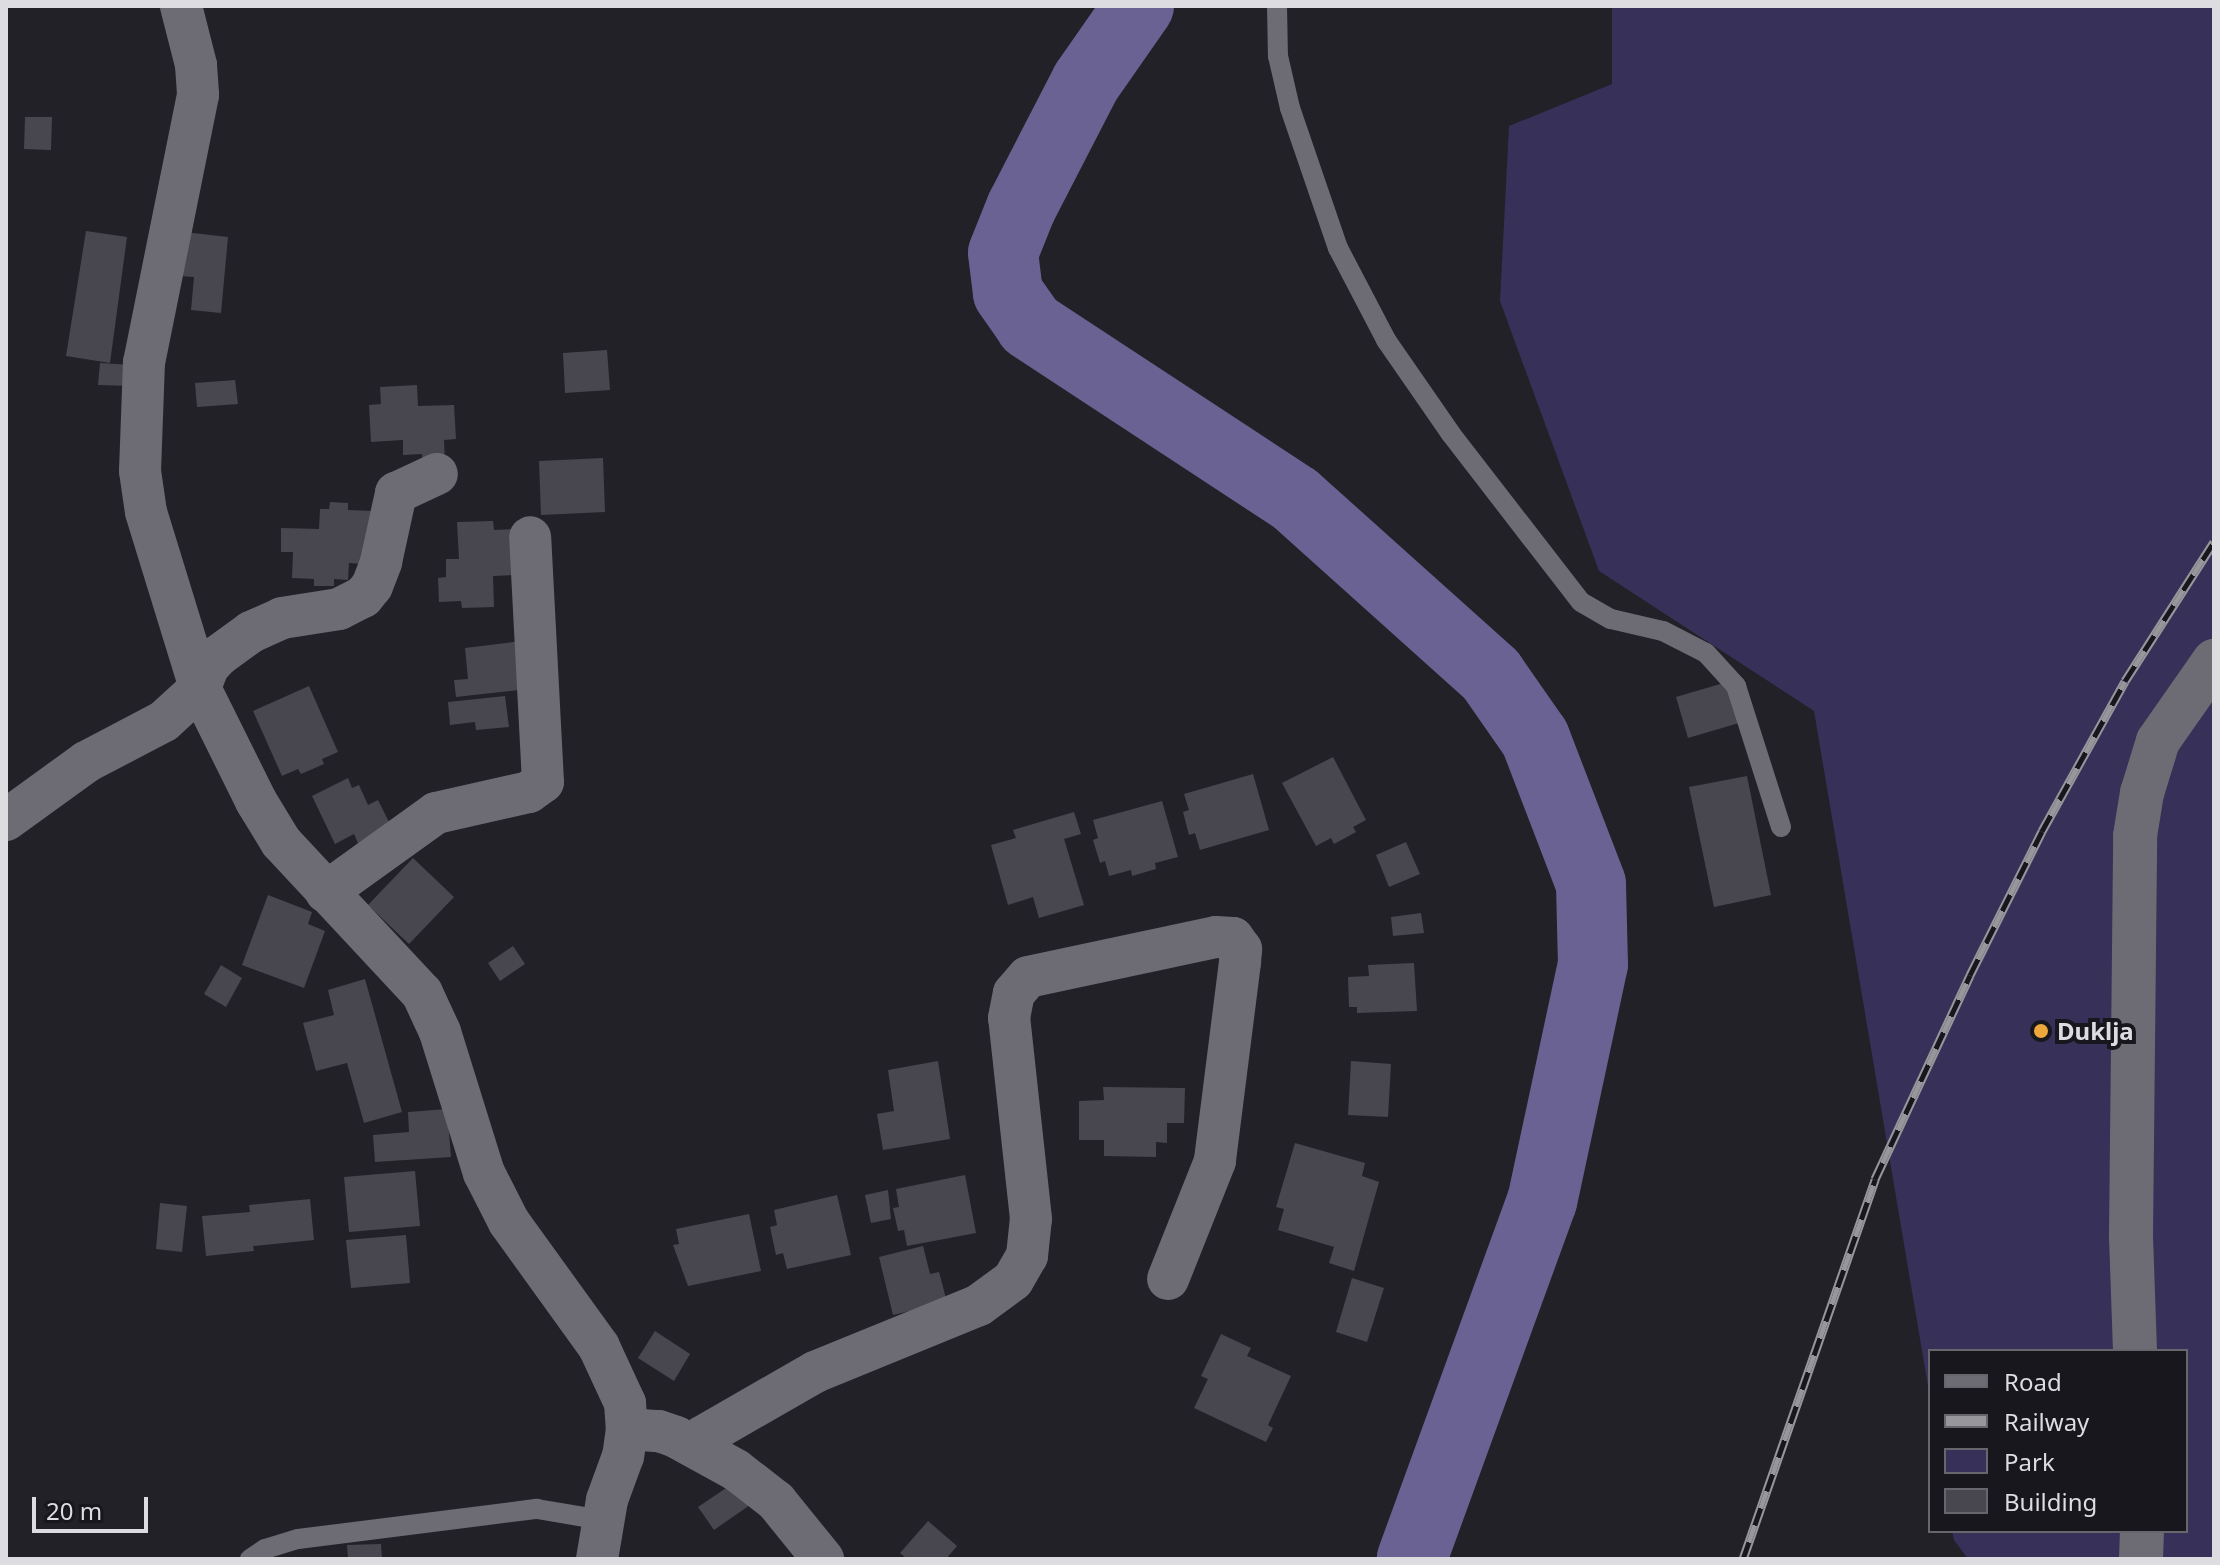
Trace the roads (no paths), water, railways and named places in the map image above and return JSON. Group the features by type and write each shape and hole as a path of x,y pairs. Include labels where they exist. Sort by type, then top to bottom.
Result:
{"street":[{"path":"181,6 196,65 198,95 144,362 140,471 146,512 200,688 256,801 281,842 406,972 433,1012 484,1173 509,1222 599,1347 625,1403 627,1429 600,1540"},
{"path":"6,820 86,762 164,721 200,688 208,667 218,656 251,632 282,618 339,609 363,597 372,586 381,562 396,493 437,474"},
{"path":"326,892 436,813 529,792 543,782 530,537"},
{"path":"2135,1349 2131,1236 2135,836 2142,793 2158,741 2214,661"},
{"path":"695,1445 702,1437 815,1372 979,1305 1013,1280 1027,1256 1031,1219 1009,1018 1014,993 1028,977 1216,937 1233,938 1241,949 1240,962 1215,1161 1168,1279"},
{"path":"627,1429 659,1431 695,1445 776,1501 823,1559"},
{"path":"2141,1559 2142,1533"}],"lane":[{"path":"1277,6 1278,56 1290,108 1338,248 1386,340 1451,434 1581,602 1611,619 1663,631 1706,653 1736,686 1781,827"},
{"path":"250,1559 265,1549 298,1539 537,1509 600,1540"}],"waterway":[{"path":"1139,6 1086,82 1021,208 1003,253 1008,293 1030,325 1295,499 1491,675 1535,738 1591,884 1593,964 1542,1201 1412,1559"}],"railway":[{"path":"1743,1559 1875,1179 1970,975 2042,831 2125,681 2214,542"}],"place":[{"name":"Duklja","path":"2041,1031"}]}
